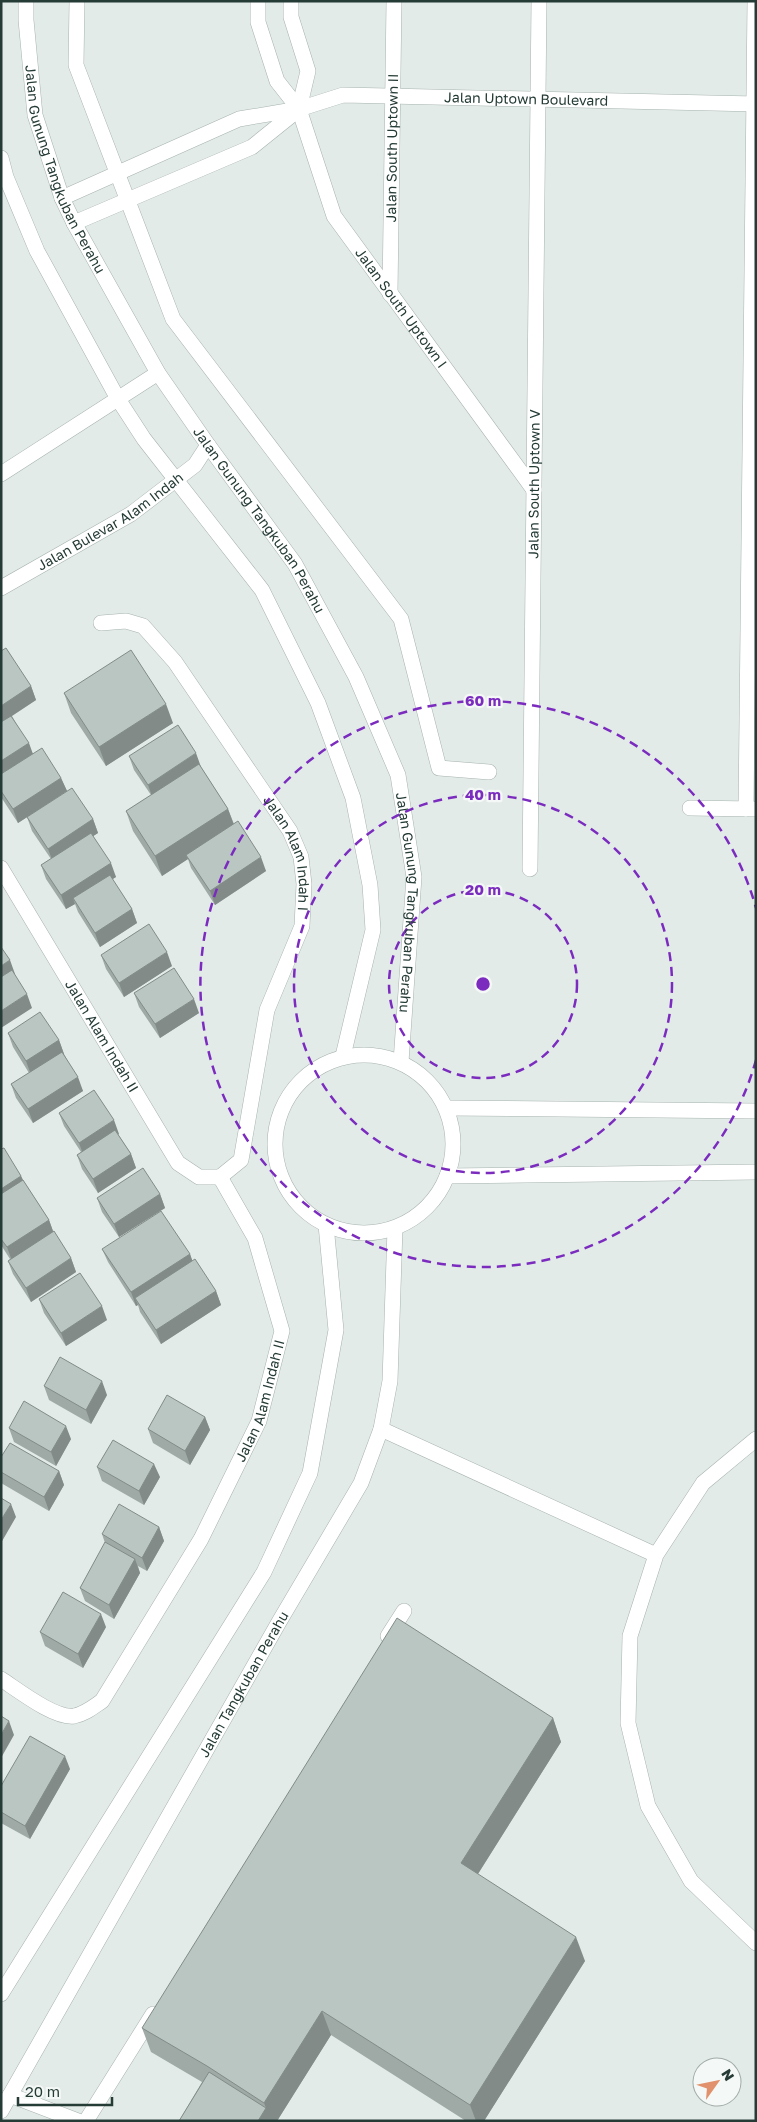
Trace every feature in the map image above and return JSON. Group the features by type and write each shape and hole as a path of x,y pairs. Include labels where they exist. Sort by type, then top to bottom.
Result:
{"street":[{"name":"Jalan Gunung Tangkuban Perahu","path":"26,1 35,115 62,198 74,223 158,373 294,564 356,677 398,775 414,877 401,1062"},
{"path":"77,1 76,64 173,319 401,619 439,768 489,772"},
{"name":"Jalan South Uptown I","path":"258,1 258,22 277,81 299,109 334,216 534,490"},
{"path":"74,223 252,147 299,109 308,70 291,17 291,1"},
{"name":"Jalan South Uptown II","path":"390,294 394,1"},
{"name":"Jalan South Uptown V","path":"530,869 539,1"},
{"path":"690,808 751,809 755,1"},
{"name":"Jalan Uptown Boulevard","path":"299,109 343,95 755,104"},
{"path":"62,198 239,119 299,109"},
{"path":"1,158 6,177 37,250 118,398 144,439 262,590 318,703 353,798 370,885 373,930 343,1056"},
{"path":"1,474 158,373"},
{"name":"Jalan Bulevar Alam Indah","path":"1,588 131,514 195,465 208,445"},
{"name":"Jalan Alam Indah I","path":"102,623 126,621 143,626 175,662 290,831 301,857 304,884 302,926 267,1010 240,1160 220,1177"},
{"name":"Jalan Alam Indah II","path":"1,868 178,1163 198,1177 220,1177 255,1238 282,1330 259,1421 201,1540 102,1701 85,1712 73,1716 60,1716 1,1679"},
{"path":"362,1053 382,1055 401,1062 420,1074 435,1089 446,1108 453,1142 448,1176 435,1198 418,1216 395,1228 372,1233 348,1232 326,1225 302,1209 286,1187 276,1161 274,1134 282,1107 296,1084 317,1066 343,1056 362,1053"},
{"path":"446,1108 756,1111"},
{"path":"448,1176 756,1172"},
{"path":"1,1994 264,1572 310,1473 336,1330 326,1225"},
{"name":"Jalan Tangkuban Perahu","path":"1,2111 274,1631 361,1483 380,1429 390,1381 395,1228"},
{"path":"380,1429 656,1555"},
{"path":"756,1439 704,1483 656,1555 630,1636 628,1723 648,1806 691,1880 756,1943"},
{"path":"378,1652 404,1610"},
{"path":"86,2121 159,2004"},
{"path":"10,2095 78,2121"}],"building":[{"path":"6,648 31,686 1,706 1,651"},
{"path":"131,650 166,704 99,747 64,693"},
{"path":"11,716 29,743 1,761 1,722"},
{"path":"178,725 196,753 148,785 129,756"},
{"path":"42,748 61,778 13,809 1,791 1,774"},
{"path":"199,764 228,809 155,856 126,811"},
{"path":"72,788 93,819 48,849 27,817"},
{"path":"238,821 261,857 210,891 186,855"},
{"path":"91,833 111,863 61,895 41,865"},
{"path":"110,875 132,909 95,933 73,898"},
{"path":"149,924 167,952 119,983 101,955"},
{"path":"1,947 10,960 1,966"},
{"path":"174,968 194,999 155,1024 134,993"},
{"path":"12,970 27,994 1,1011 1,977"},
{"path":"40,1012 59,1040 26,1061 8,1033"},
{"path":"62,1052 78,1077 28,1109 11,1084"},
{"path":"94,1090 114,1120 79,1143 59,1113"},
{"path":"115,1130 131,1154 93,1179 77,1155"},
{"path":"4,1148 21,1176 1,1189 1,1149"},
{"path":"143,1168 160,1194 114,1224 97,1198"},
{"path":"23,1180 49,1220 7,1247 1,1239 1,1194"},
{"path":"161,1211 190,1254 131,1292 102,1249"},
{"path":"54,1231 71,1258 26,1288 8,1261"},
{"path":"195,1259 216,1291 156,1330 135,1298"},
{"path":"80,1273 102,1306 61,1333 39,1299"},
{"path":"60,1357 102,1381 86,1410 44,1386"},
{"path":"167,1395 205,1417 185,1451 148,1429"},
{"path":"24,1401 66,1426 51,1452 9,1428"},
{"path":"113,1440 154,1464 139,1491 97,1467"},
{"path":"10,1443 59,1471 44,1497 1,1472 1,1457"},
{"path":"1,1498 11,1504 1,1520"},
{"path":"119,1504 159,1527 142,1558 102,1534"},
{"path":"105,1542 135,1559 109,1605 80,1588"},
{"path":"63,1592 101,1614 78,1654 40,1632"},
{"path":"397,1618 553,1718 461,1863 576,1937 470,2105 322,2011 264,2103 207,2066 142,2028"},
{"path":"1,1716 9,1721 1,1735"},
{"path":"30,1736 65,1756 25,1826 1,1812 1,1786"},
{"path":"209,2072 266,2108 258,2121 179,2121"}]}
